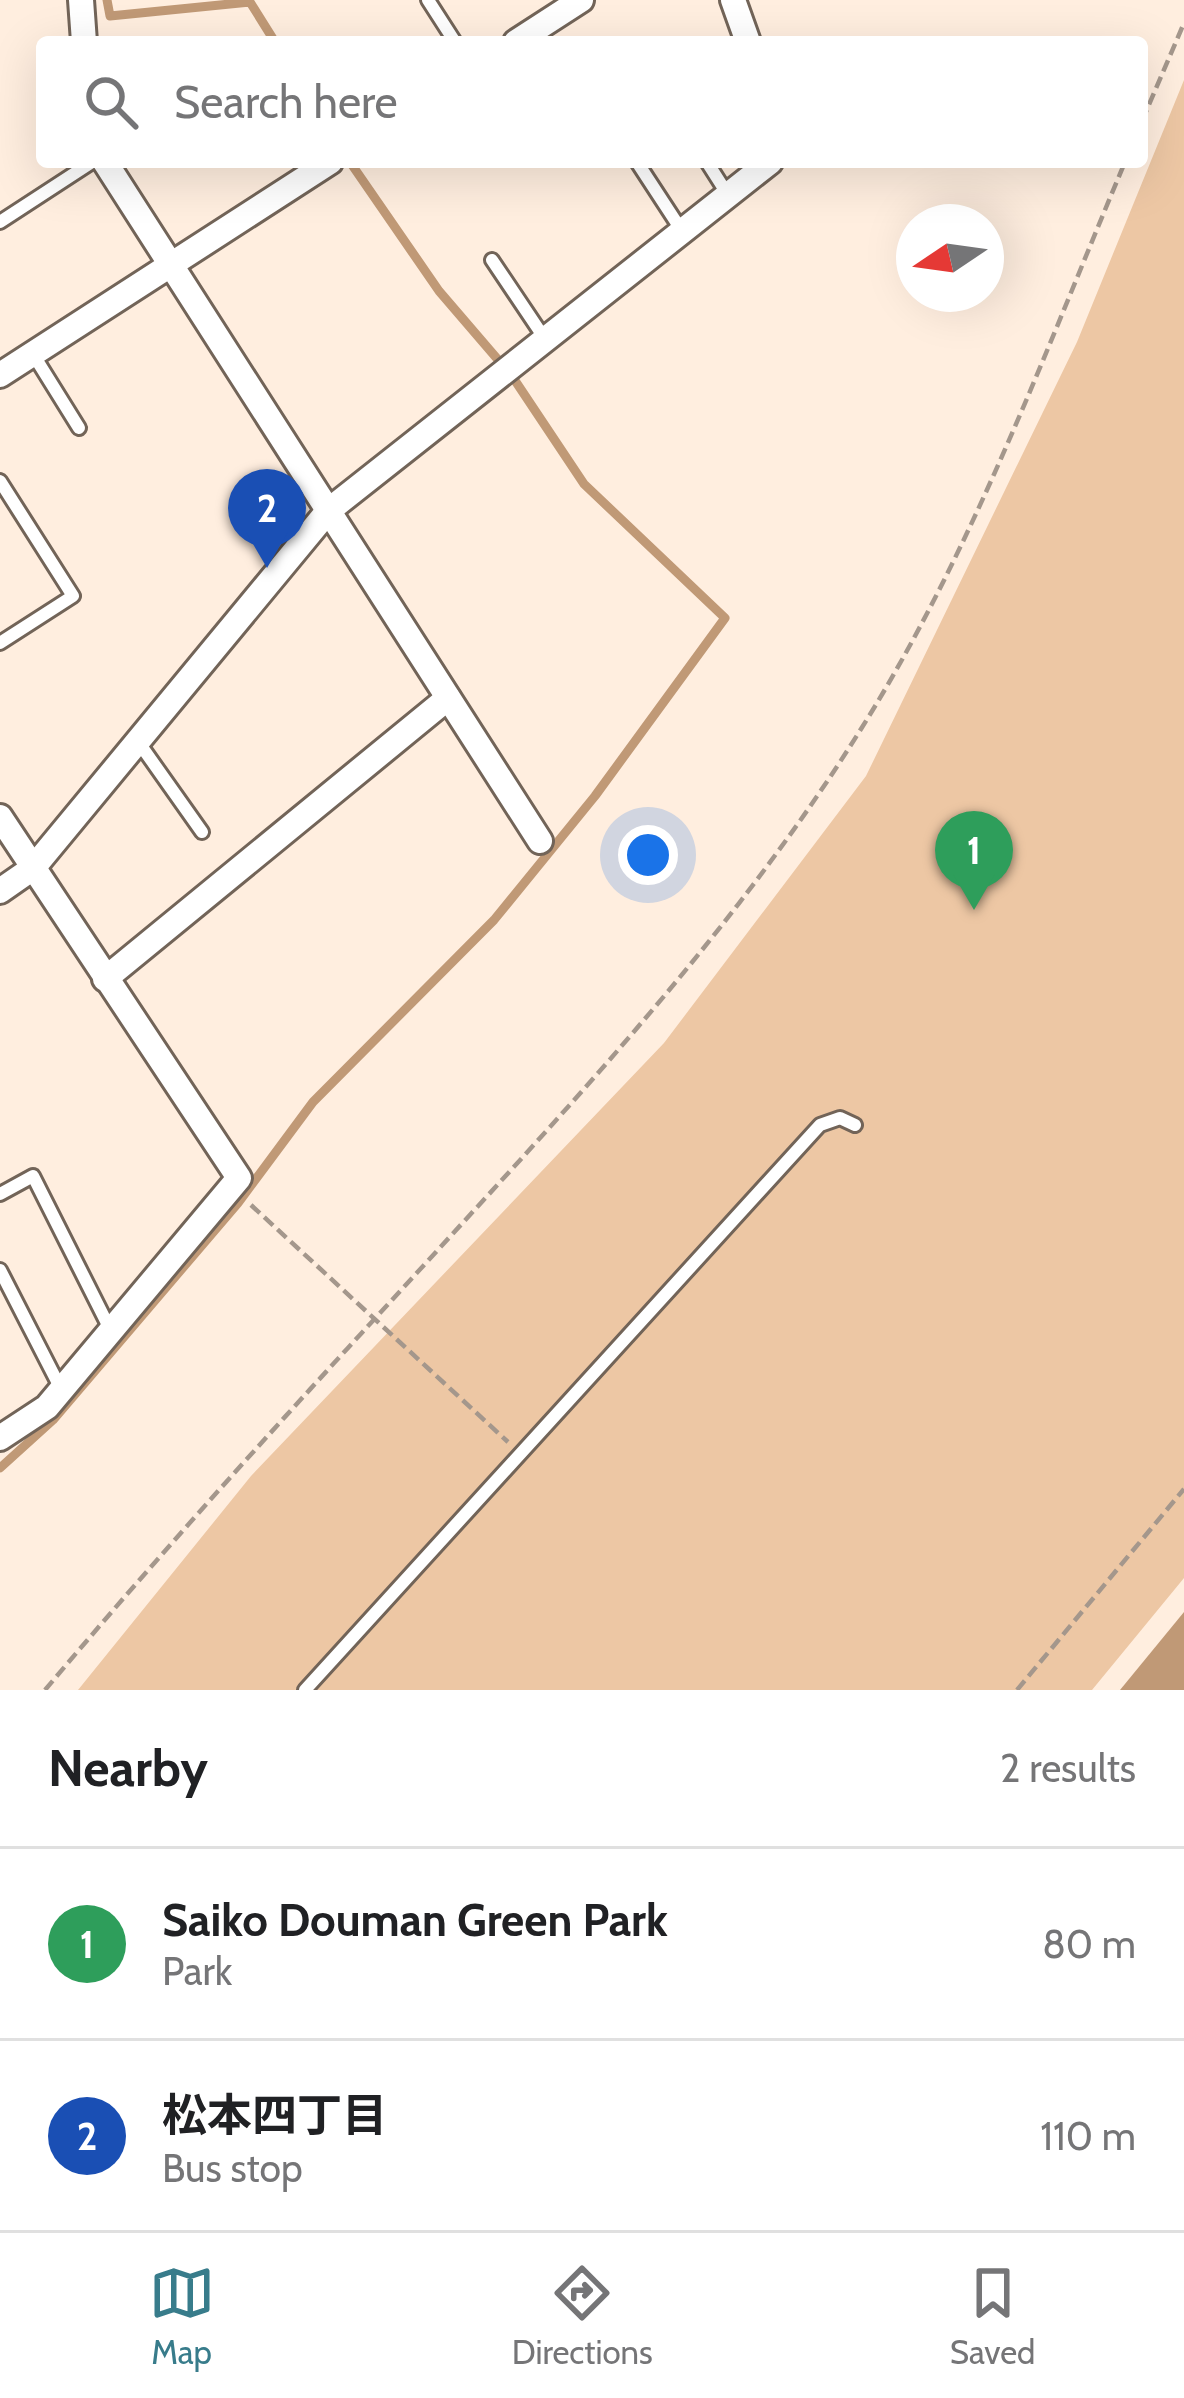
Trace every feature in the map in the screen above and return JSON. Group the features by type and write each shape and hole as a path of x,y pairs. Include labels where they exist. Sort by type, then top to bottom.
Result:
{"street":[{"path":"81,0 84,36"},
{"path":"525,36 581,0"},
{"path":"734,0 746,36"},
{"path":"109,168 540,842"},
{"path":"0,375 321,168"},
{"path":"0,891 33,868 328,511 762,168"},
{"path":"106,979 448,698"},
{"path":"0,817 239,1178 47,1407 0,1438"}],"lane":[{"path":"428,0 451,36"},
{"path":"0,222 83,168"},
{"path":"641,168 682,232"},
{"path":"711,168 728,195"},
{"path":"492,260 545,340"},
{"path":"33,354 80,428"},
{"path":"0,482 73,596 0,644"},
{"path":"136,739 202,832"},
{"path":"305,1690 820,1125 840,1118 855,1126"},
{"path":"0,1193 34,1176 111,1331"},
{"path":"0,1270 62,1390"}],"path":[{"path":"1148,107 1184,22"},
{"path":"45,1690 636,1033 772,857 861,729 960,548 1122,168"},
{"path":"231,1187 520,1454"},
{"path":"1017,1690 1184,1489"}],"shaded area":[{"path":"1184,80 1184,1578 1092,1690 78,1690 251,1476 664,1043 866,776 1077,342"},
{"path":"1184,1612 1184,1690 1120,1690"}],"waterway":[{"path":"107,0 110,16 250,2 271,36"},
{"path":"0,1468 53,1420 238,1203 313,1102 494,920 595,796 725,618 584,484 512,376 439,291 354,168"}],"place":[{"name":"松本四丁目","path":"267,568"},
{"name":"Saiko Douman Green Park","path":"974,910"}]}
